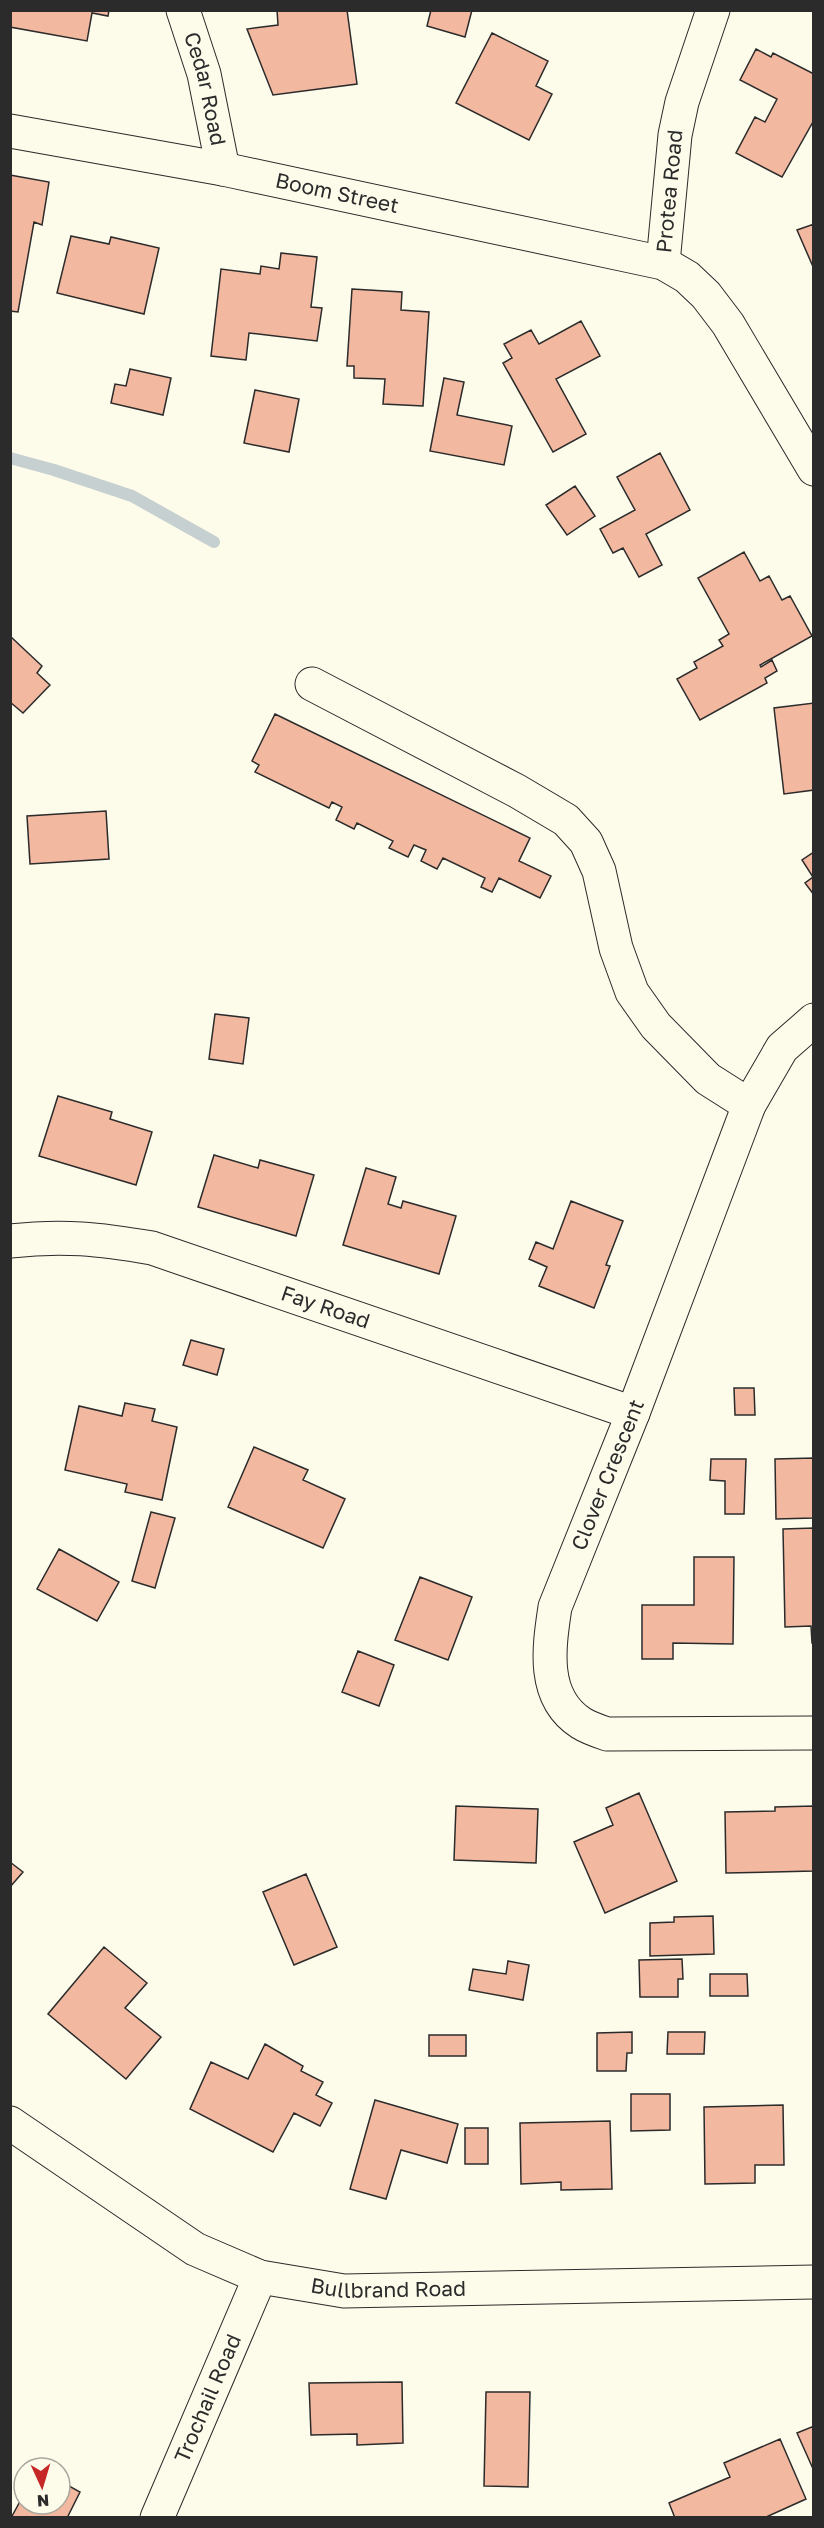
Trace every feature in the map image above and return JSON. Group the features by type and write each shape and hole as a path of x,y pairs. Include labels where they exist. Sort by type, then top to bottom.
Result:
{"street":[{"name":"Cedar Road","path":"183,10 204,74 224,169"},
{"name":"Protea Road","path":"713,10 682,102 675,135 663,263 687,277 706,295 728,324 813,469"},
{"name":"Boom Street","path":"10,131 224,169 663,263"},
{"path":"312,684 517,791 566,820 586,842 599,870 616,948 632,992 656,1026 708,1079 748,1105"},
{"name":"Clover Crescent","path":"813,1020 782,1048 748,1105 633,1413 555,1607 550,1637 549,1670 558,1698 580,1722 607,1734 813,1733"},
{"name":"Fay Road","path":"10,1241 48,1237 93,1238 152,1248 633,1413"},
{"name":"Bullbrand Road","path":"10,2123 195,2249 260,2277 344,2291 813,2282"},
{"name":"Trochail Road","path":"157,2517 260,2277"}],"building":[{"path":"10,10 109,10 108,16 92,13 87,41 10,27"},
{"path":"277,10 347,10 357,84 273,95 247,29 278,25"},
{"path":"431,10 472,10 465,37 427,26"},
{"path":"492,33 548,61 536,86 552,94 529,140 456,103"},
{"path":"756,49 771,57 773,53 814,74 814,120 782,177 736,153 755,117 765,122 777,99 740,80"},
{"path":"10,175 49,182 42,225 34,222 18,312 10,311"},
{"path":"814,224 814,269 797,230"},
{"path":"71,236 109,244 111,237 159,248 144,314 57,293"},
{"path":"281,253 317,257 311,307 322,308 317,341 249,333 246,360 211,356 221,269 260,274 261,266 279,269"},
{"path":"352,289 402,292 401,310 429,312 423,406 383,404 385,379 354,378 354,366 347,366"},
{"path":"581,321 600,356 556,379 586,434 553,452 503,363 512,358 504,344 531,330 539,344"},
{"path":"130,369 171,378 163,415 111,403 115,384 126,386"},
{"path":"444,378 464,382 457,415 512,426 504,465 430,451"},
{"path":"255,390 299,399 289,452 244,443"},
{"path":"660,453 690,510 646,534 662,565 639,577 623,548 613,553 600,529 635,510 617,477"},
{"path":"575,486 595,516 567,535 546,505"},
{"path":"744,552 760,581 769,576 782,600 790,596 812,636 760,665 761,667 772,660 777,671 765,678 767,683 700,720 677,679 697,668 694,662 723,646 719,640 729,634 698,578"},
{"path":"10,636 42,666 37,673 50,685 23,713 10,702"},
{"path":"814,703 814,790 784,794 774,708"},
{"path":"275,714 530,838 519,861 551,876 540,898 499,878 492,892 481,887 485,878 443,858 437,869 421,861 426,850 414,845 408,857 389,848 393,841 357,823 354,829 336,820 342,807 332,802 329,808 255,772 259,765 252,761"},
{"path":"106,811 109,859 30,864 27,816"},
{"path":"814,852 814,895 805,883 813,877 802,860"},
{"path":"215,1014 249,1018 243,1064 209,1059"},
{"path":"58,1096 112,1112 110,1119 152,1132 136,1185 39,1156"},
{"path":"214,1155 258,1168 260,1160 314,1175 296,1236 198,1207"},
{"path":"366,1168 396,1177 388,1204 401,1208 403,1201 456,1216 439,1274 343,1245"},
{"path":"571,1201 623,1221 606,1265 610,1266 594,1308 539,1286 547,1267 529,1259 536,1242 553,1249"},
{"path":"191,1340 224,1349 217,1375 183,1365"},
{"path":"734,1388 754,1388 755,1415 735,1415"},
{"path":"125,1403 155,1409 152,1421 177,1427 162,1500 125,1492 127,1484 65,1470 79,1406 122,1416"},
{"path":"254,1447 308,1470 303,1480 345,1499 323,1548 228,1507"},
{"path":"814,1458 814,1518 776,1519 775,1459"},
{"path":"711,1459 746,1459 744,1514 725,1514 725,1481 710,1480"},
{"path":"151,1512 175,1518 155,1588 132,1581"},
{"path":"814,1528 814,1643 812,1643 811,1626 785,1627 783,1529"},
{"path":"59,1549 119,1582 97,1621 37,1589"},
{"path":"694,1557 734,1557 733,1644 673,1643 673,1659 642,1659 642,1605 694,1605"},
{"path":"420,1577 472,1597 448,1660 395,1640"},
{"path":"358,1651 394,1665 379,1706 342,1692"},
{"path":"639,1793 677,1881 605,1913 574,1842 613,1825 606,1808"},
{"path":"456,1806 538,1809 536,1863 454,1860"},
{"path":"814,1806 814,1871 726,1873 725,1812 775,1811 775,1807"},
{"path":"10,1862 23,1872 10,1887"},
{"path":"306,1874 337,1947 294,1965 263,1892"},
{"path":"713,1916 714,1954 650,1956 650,1923 674,1922 674,1917"},
{"path":"104,1947 147,1983 125,2008 161,2037 126,2079 48,2014"},
{"path":"682,1959 683,1979 678,1979 678,1997 640,1997 639,1960"},
{"path":"508,1961 529,1965 523,2000 469,1990 473,1969 506,1974"},
{"path":"710,1974 747,1974 748,1996 710,1996"},
{"path":"632,2032 632,2053 627,2053 626,2071 597,2071 597,2033"},
{"path":"668,2032 705,2032 704,2054 667,2054"},
{"path":"429,2035 466,2035 466,2056 429,2056"},
{"path":"265,2044 303,2066 301,2071 323,2082 316,2095 332,2103 320,2126 294,2113 273,2152 190,2109 211,2062 248,2079"},
{"path":"631,2094 670,2094 670,2130 631,2131"},
{"path":"375,2100 458,2124 447,2163 401,2150 386,2199 350,2189"},
{"path":"783,2105 784,2165 755,2165 755,2183 705,2184 704,2107"},
{"path":"610,2121 612,2189 561,2190 561,2182 521,2184 520,2123"},
{"path":"465,2128 488,2128 488,2164 465,2164"},
{"path":"402,2382 403,2443 357,2445 357,2434 311,2435 309,2383"},
{"path":"486,2392 530,2392 528,2487 484,2486"},
{"path":"814,2426 814,2471 797,2433"},
{"path":"780,2439 806,2499 764,2518 675,2518 669,2503 730,2477 724,2463"},
{"path":"72,2488 80,2492 72,2508"},
{"path":"12,2516 68,2516 67,2518 11,2518"}],"waterway":[{"path":"10,458 132,496 214,542"}]}
